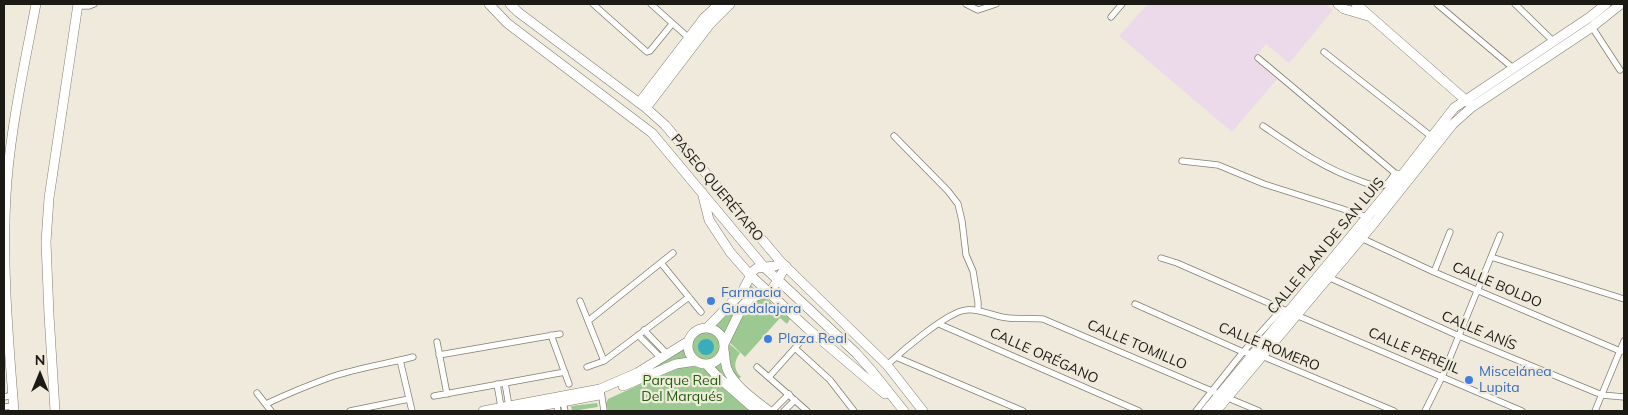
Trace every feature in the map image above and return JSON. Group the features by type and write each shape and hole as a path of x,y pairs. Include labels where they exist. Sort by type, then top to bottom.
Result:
{"street":[{"path":"14,408 8,396 5,283 8,180 13,133 36,4"},
{"path":"55,411 46,242 49,198 78,5 89,6 94,4"},
{"name":"PASEO QUERÉTARO","path":"489,4 507,22 652,133 764,267 856,353 902,409"},
{"name":"PASEO QUERÉTARO","path":"510,4 642,105 665,125 784,264 886,365 923,411"},
{"path":"593,4 647,52 650,51 672,24"},
{"path":"651,4 690,38"},
{"path":"966,4 978,10 996,4"},
{"path":"1111,17 1122,4"},
{"path":"1338,4 1344,9 1373,18"},
{"path":"1356,4 1469,103"},
{"path":"1437,4 1513,68"},
{"path":"1515,4 1553,41"},
{"path":"1469,103 1592,27 1621,4"},
{"path":"642,105 724,5"},
{"path":"642,105 704,18 724,5"},
{"path":"1469,103 1513,68 1602,5"},
{"path":"1592,27 1620,70"},
{"path":"1324,52 1432,137"},
{"path":"1258,58 1399,174 1382,186 1370,185 1342,175 1311,159 1264,126"},
{"name":"CALLE PLAN DE SAN LUIS","path":"1289,312 1328,277 1361,238 1399,174 1432,137 1454,108 1469,103"},
{"name":"CALLE PLAN DE SAN LUIS","path":"1206,411 1258,355 1289,312 1453,124 1469,103"},
{"path":"886,365 938,324 958,311 978,310 973,271 966,255 958,204 948,191 894,136"},
{"path":"1182,161 1218,165 1264,184 1371,219"},
{"path":"701,190 709,220 730,252 750,274 768,293 902,409"},
{"path":"1434,272 1450,232"},
{"path":"1425,411 1442,377 1500,235"},
{"name":"CALLE BOLDO","path":"1361,238 1434,272 1622,351"},
{"path":"588,321 673,253"},
{"path":"1492,257 1624,299"},
{"name":"CALLE PEREJIL","path":"1161,258 1522,411"},
{"path":"661,263 701,312"},
{"path":"708,327 742,292 750,274 757,268 784,264"},
{"path":"784,264 774,289 768,293 751,298 743,305 724,347 720,357 714,362 706,364 690,357 687,342 691,333 699,328 708,327 719,333 724,347 727,369 730,376 770,411 789,394"},
{"name":"CALLE ANÍS","path":"1328,277 1459,336 1602,395 1624,396"},
{"path":"586,367 604,361 689,296"},
{"path":"580,302 604,361"},
{"name":"CALLE ROMERO","path":"1135,304 1243,352 1258,355 1394,411"},
{"name":"CALLE TOMILLO","path":"978,310 1009,318 1043,319 1259,411"},
{"path":"1196,411 1220,394 1243,352 1289,312"},
{"name":"CALLE ORÉGANO","path":"938,324 1138,411"},
{"path":"644,330 664,356"},
{"path":"439,355 560,334"},
{"path":"551,335 569,384"},
{"path":"638,335 664,356"},
{"path":"769,377 803,339"},
{"path":"1595,411 1622,351 1624,341"},
{"path":"436,342 446,394"},
{"path":"483,411 601,391 687,342"},
{"path":"795,348 830,380 854,411"},
{"path":"266,404 298,389 332,377 366,367 413,357"},
{"path":"896,357 1024,411"},
{"path":"400,360 412,411"},
{"path":"508,408 561,407 676,364 696,361"},
{"path":"706,364 718,378 757,411"},
{"path":"757,367 807,411"},
{"path":"434,396 565,372"},
{"path":"505,383 508,408"},
{"path":"497,384 508,408"},
{"path":"601,391 604,411"},
{"path":"257,393 271,411"},
{"name":"CALLE PLAN DE SAN LUIS","path":"1216,411 1220,394"},
{"path":"350,411 409,399"},
{"path":"784,411 796,400"},
{"path":"4,407 14,408"}],"shaded area":[{"path":"1148,4 1325,4 1333,10 1289,63 1266,44 1254,59 1277,79 1232,132 1119,36"}],"green space":[{"path":"750,284 758,293 751,296 725,338 719,330 711,326"},
{"path":"760,297 766,298 790,319 787,324 780,318 745,357 727,340 743,305"},
{"path":"706,330 712,331 717,335 721,340 721,352 717,357 712,361 706,362 700,361 695,357 691,352 690,346 691,340 695,335 700,331"},
{"path":"726,341 740,353 735,365 741,377 735,382 727,369"},
{"path":"684,346 688,359 603,393 602,389"},
{"path":"721,358 726,369 767,411 758,411 708,365 714,364"},
{"name":"Parque Real Del Marqués","path":"700,366 718,378 756,411 608,411 606,403 608,399 676,368"},
{"path":"597,403 598,407 572,411 571,406"}],"water":[{"path":"703,339 709,339 714,344 712,353 703,355 698,350 698,344"}],"place":[{"name":"Farmacia Guadalajara","path":"711,301"},
{"name":"Plaza Real","path":"768,339"},
{"name":"Miscelánea Lupita","path":"1469,380"}]}
